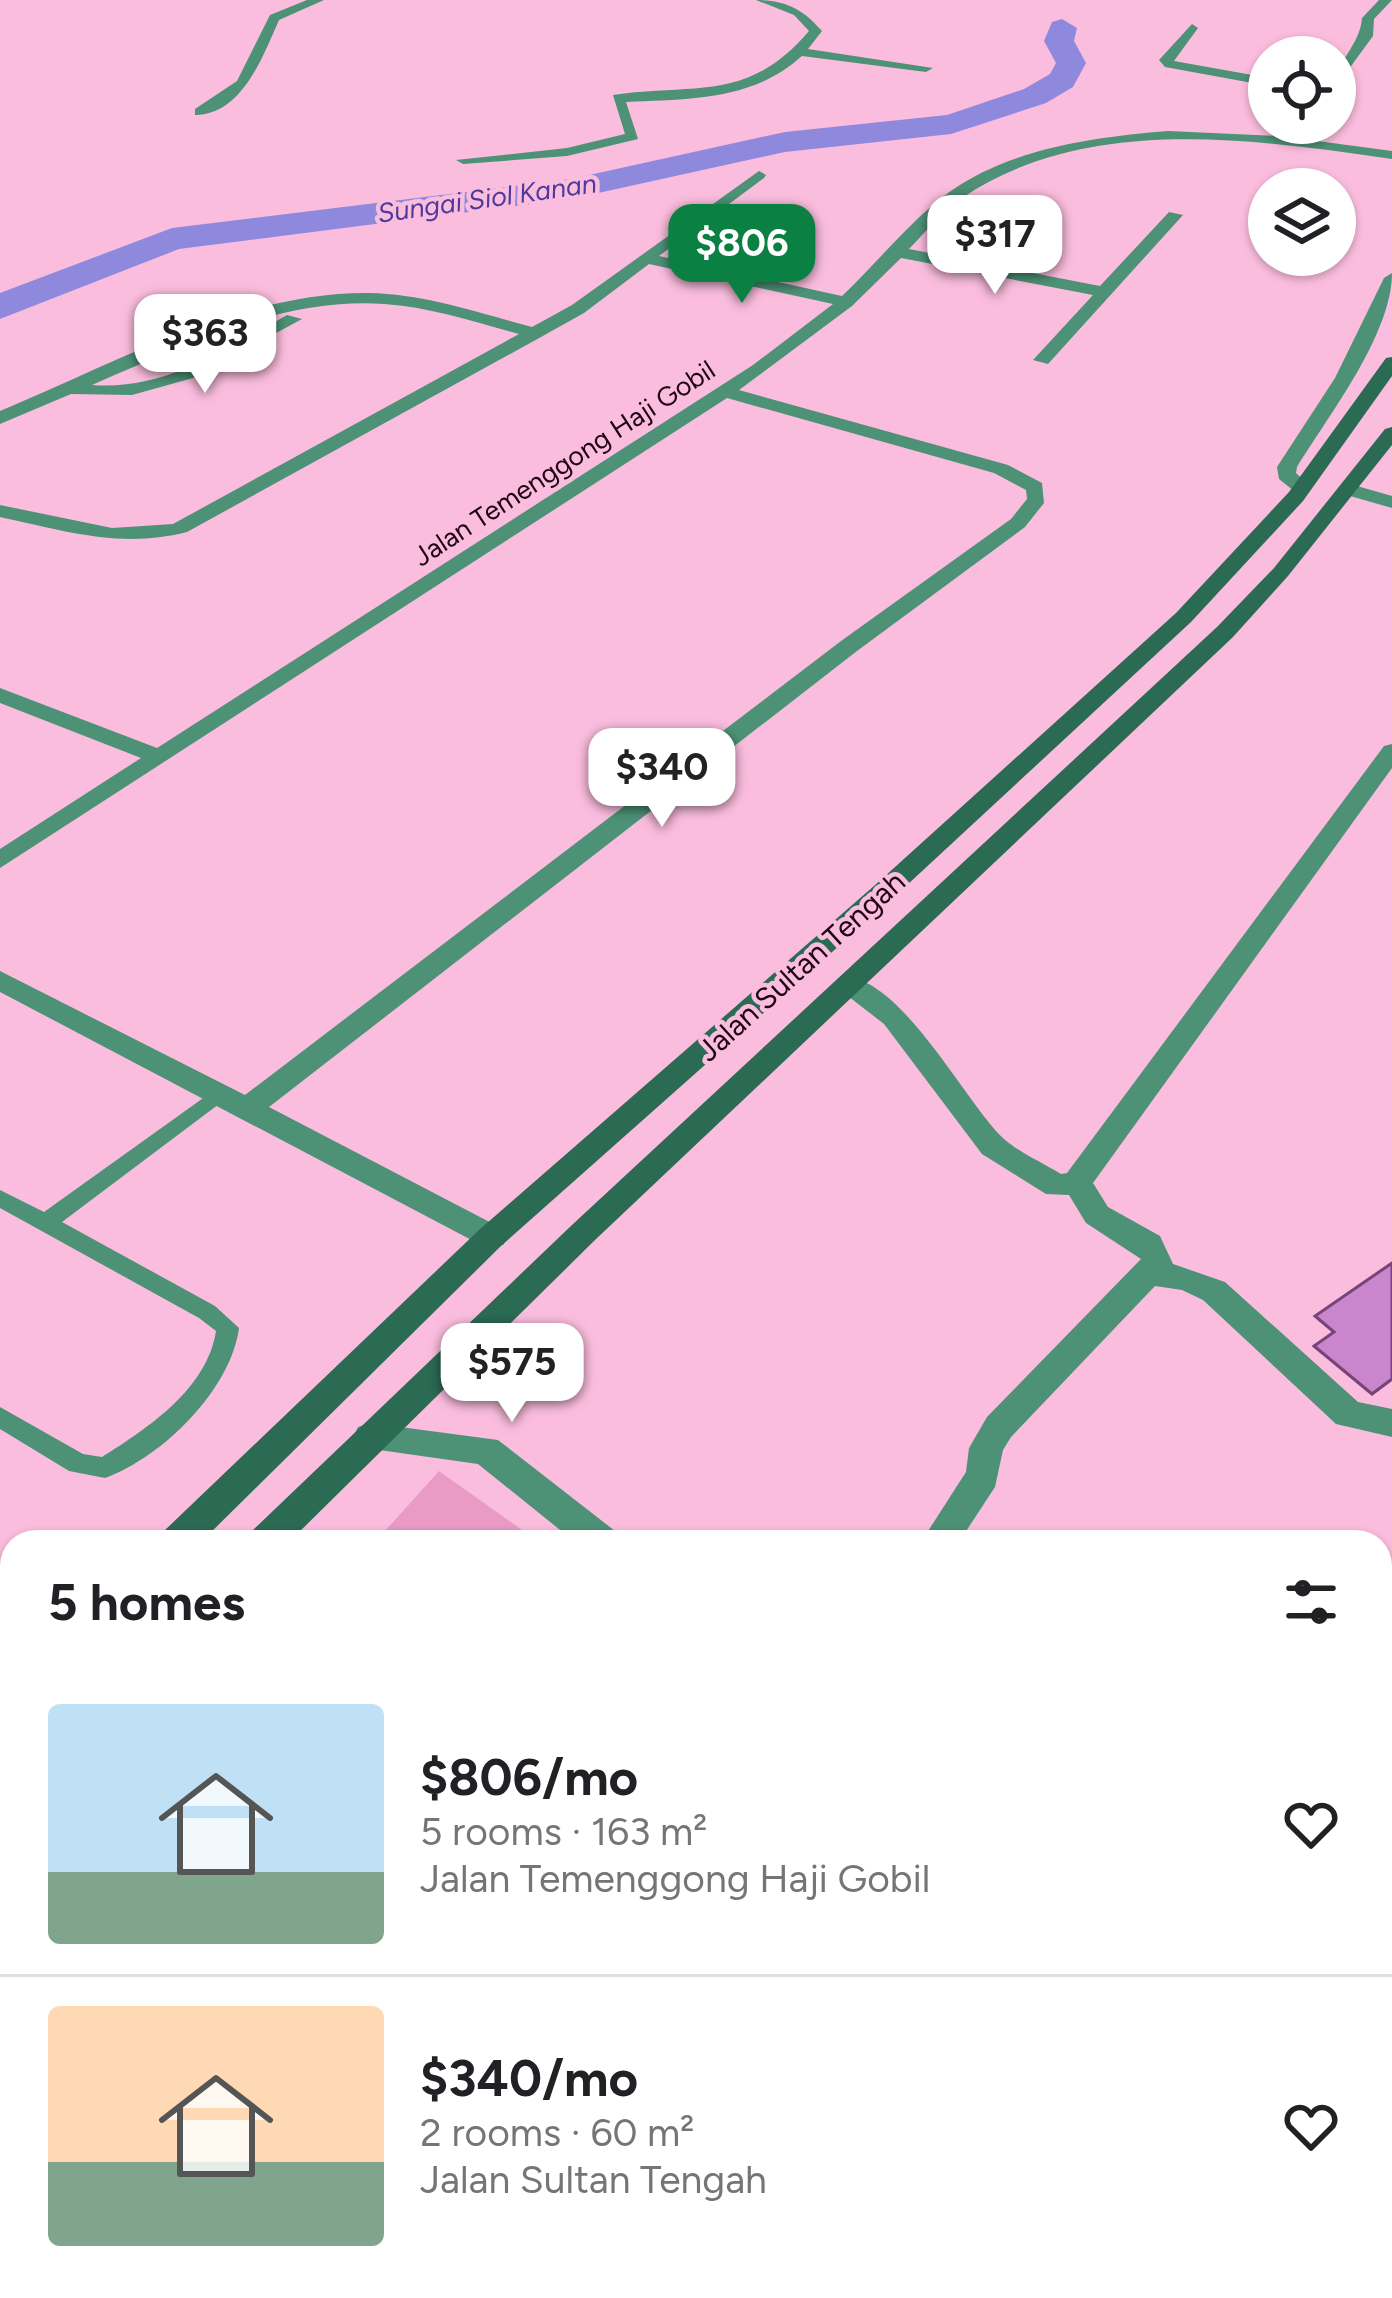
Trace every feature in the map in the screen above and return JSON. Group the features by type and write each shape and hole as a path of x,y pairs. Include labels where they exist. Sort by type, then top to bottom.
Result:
{"main road":[{"name":"Jalan Sultan Tengah","path":"189,1530 492,1237 808,962 1186,617 1248,554 1359,417 1392,362"},
{"name":"Jalan Sultan Tengah","path":"277,1530 1225,632 1351,490 1392,433"}],"street":[{"path":"200,112 243,83 274,18 318,0"},
{"path":"463,160 568,152 633,136 618,98 735,91 770,77 801,52 816,31 814,24 790,8 762,0"},
{"path":"1356,52 1367,36 1368,18 1386,0"},
{"path":"1192,28 1166,60 1170,64 1248,78"},
{"path":"801,52 926,68"},
{"name":"Jalan Temenggong Haji Gobil","path":"0,860 726,392 846,302 954,196 974,183 1088,145 1200,131 1248,131"},
{"name":"Jalan Temenggong Haji Gobil","path":"1350,144 1392,155"},
{"path":"0,511 124,539 152,538 199,518 536,333 649,259 759,175"},
{"path":"1042,360 1175,214"},
{"path":"897,251 1104,292"},
{"path":"649,259 846,302"},
{"path":"1301,487 1286,475 1287,467 1344,378 1392,278"},
{"path":"0,418 239,321 360,297 388,299 536,333"},
{"path":"71,389 122,395 160,386 318,304"},
{"path":"249,1108 1034,506 1034,487 1001,469 726,392"},
{"path":"1351,490 1392,502"},
{"path":"0,695 157,756"},
{"path":"849,986 894,1018 993,1146 1057,1186 1076,1182 1392,752"},
{"path":"0,980 492,1237"},
{"path":"946,1530 983,1476 986,1448 999,1427 1159,1261 1149,1245 1097,1215 1076,1182"},
{"path":"1150,1274 1187,1278 1214,1291 1348,1414 1392,1424"},
{"path":"370,1437 486,1450 587,1530"}],"lane":[{"path":"45,1223 220,1093"},
{"path":"0,1198 228,1328 228,1350 191,1400 161,1430 106,1468 78,1464 0,1418"}],"shaded area":[{"path":"439,1471 522,1530 386,1530"}],"building":[{"path":"1392,1263 1392,1379 1372,1394 1314,1346 1334,1332 1315,1316"}],"waterway":[{"name":"Sungai Siol Kanan","path":"0,307 172,239 571,189 785,142 951,124 1035,96 1062,80 1071,63 1059,41 1062,28"}]}
